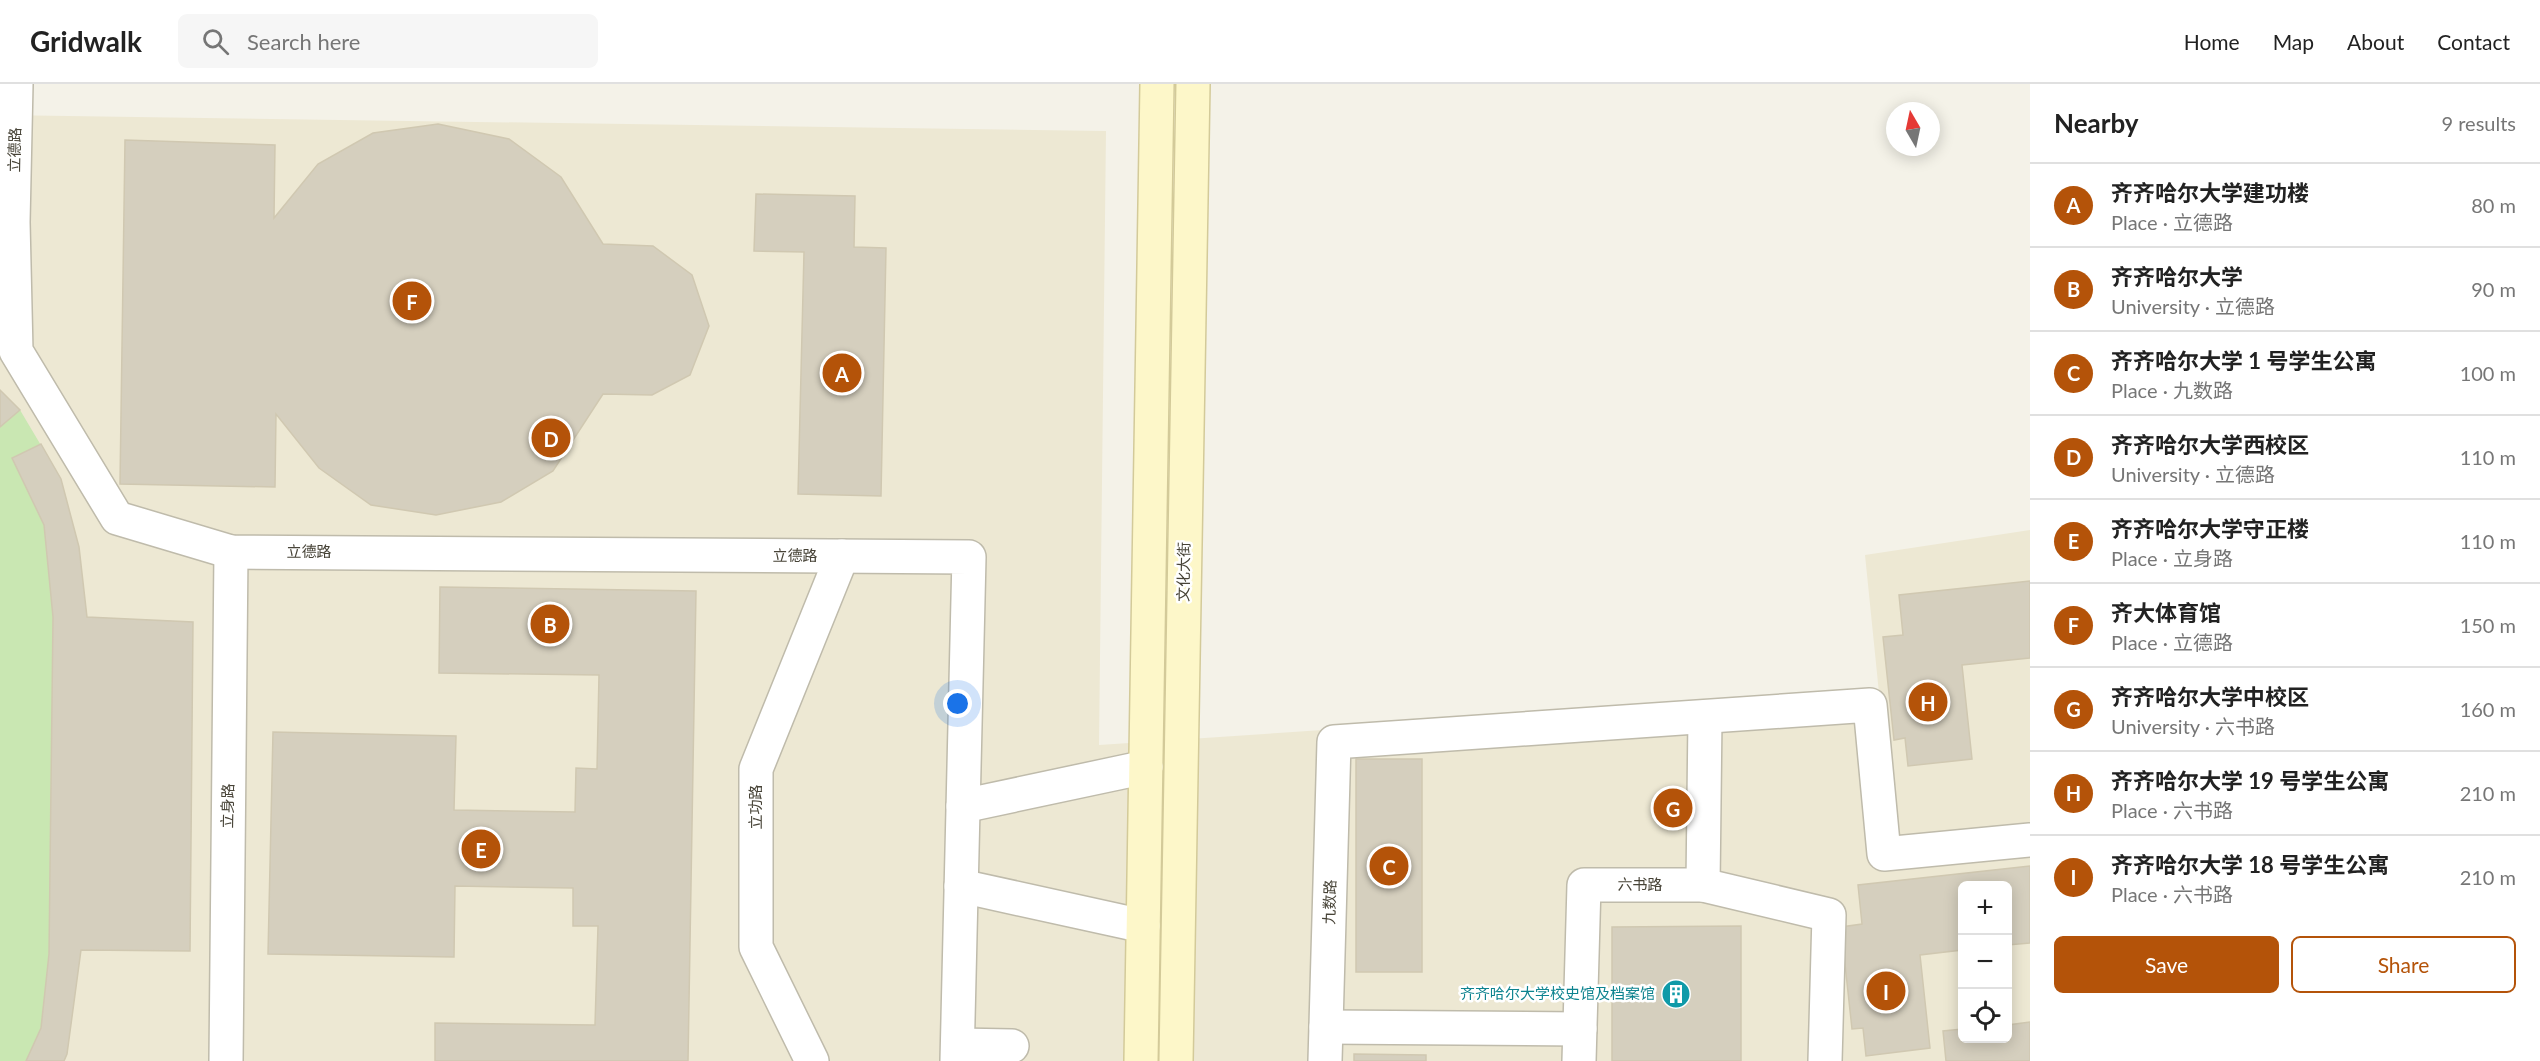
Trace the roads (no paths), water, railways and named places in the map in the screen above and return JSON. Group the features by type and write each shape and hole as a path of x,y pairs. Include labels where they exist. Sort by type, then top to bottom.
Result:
{"main road":[{"path":"1141,1061 1157,84"},
{"name":"文化大街","path":"1176,1061 1192,84"}],"street":[{"name":"立德路","path":"16,84 13,222 16,351 117,518 231,552 969,557 963,806"},
{"name":"立身路","path":"226,1061 231,552"},
{"name":"立功路","path":"812,1061 756,947 756,769 842,556"},
{"path":"1825,1061 1828,915 1703,885 1705,717 1870,705 1884,854 2030,840"},
{"name":"九数路","path":"1320,1049 1334,742 1705,717"},
{"path":"1012,1047 957,1053 963,806 1146,767"},
{"name":"六书路","path":"1579,1061 1584,885 1703,885"},
{"path":"961,886 1143,926"},
{"path":"1320,1049 1580,1029"}],"place":[{"name":"齐大体育馆","path":"412,301"},
{"name":"齐齐哈尔大学建功楼","path":"842,373"},
{"name":"齐齐哈尔大学西校区","path":"551,438"},
{"name":"齐齐哈尔大学","path":"550,624"},
{"name":"齐齐哈尔大学 19 号学生公寓","path":"1928,702"},
{"name":"齐齐哈尔大学中校区","path":"1673,808"},
{"name":"齐齐哈尔大学守正楼","path":"481,849"},
{"name":"齐齐哈尔大学 1 号学生公寓","path":"1389,866"},
{"name":"齐齐哈尔大学 18 号学生公寓","path":"1886,991"},
{"name":"齐齐哈尔大学校史馆及档案馆","path":"1676,994"}]}
